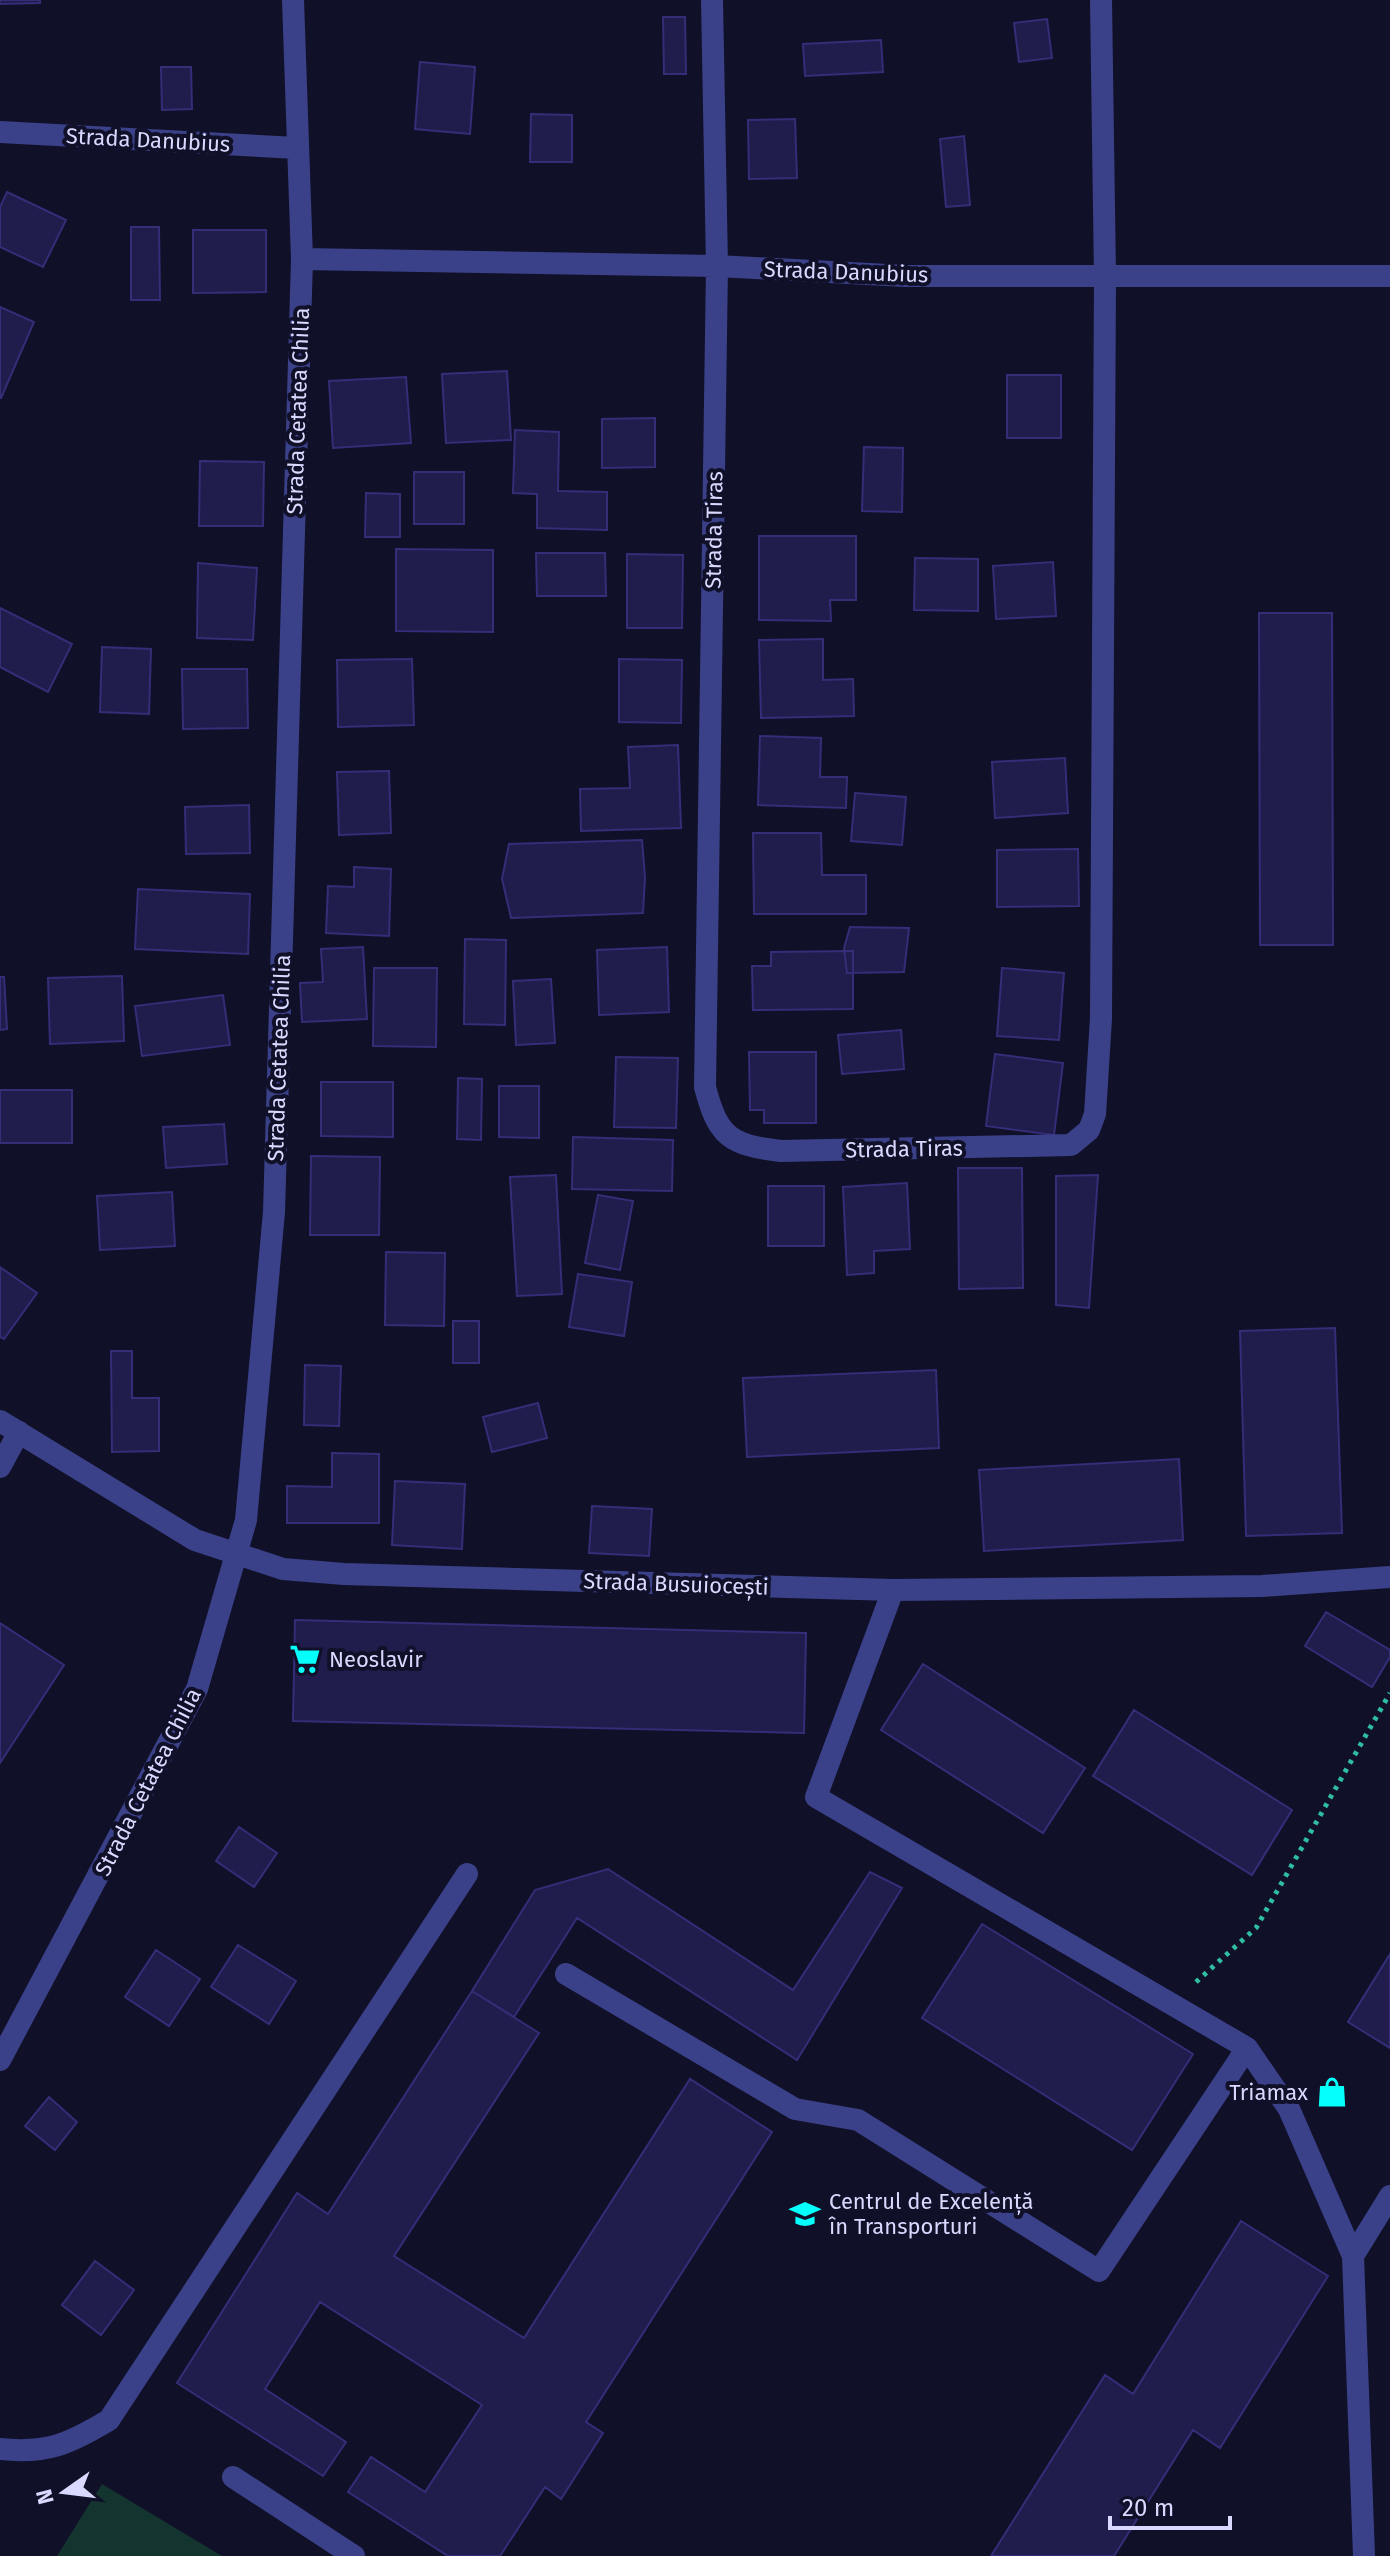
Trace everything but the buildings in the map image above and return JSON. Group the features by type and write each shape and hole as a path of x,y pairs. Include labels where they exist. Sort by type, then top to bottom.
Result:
{"street":[{"name":"Strada Cetatea Chilia","path":"0,2060 197,1689 246,1520 274,1212 302,259 293,0"},
{"name":"Strada Tiras","path":"712,0 717,266 705,1087 711,1111 727,1136 755,1148 781,1151 1044,1148 1071,1145 1089,1130 1099,1080 1101,1018 1105,277 1101,0"},
{"name":"Strada Danubius","path":"0,132 297,148"},
{"name":"Strada Danubius","path":"302,259 717,266 906,276 1390,276"},
{"name":"Strada Busuiocești","path":"10,1426 195,1540 283,1569 344,1574 893,1590 1262,1586 1390,1577"},
{"path":"0,1467 10,1426"},
{"path":"893,1590 816,1797 1247,2048 1289,2109 1353,2256 1364,2556"},
{"path":"0,2449 35,2453 73,2442 109,2420 467,1874"},
{"path":"566,1974 795,2109 858,2120 1099,2271 1247,2048"},
{"path":"1353,2256 1390,2196"},
{"path":"233,2477 354,2556"}],"path":[{"path":"1172,2004 1256,1928 1390,1693"}],"green space":[{"path":"102,2484 222,2556 57,2556"}],"place":[{"name":"Neoslavir","path":"305,1659"},
{"name":"Triamax","path":"1332,2092"},
{"name":"Centrul de Excelență în Transporturi","path":"805,2214"}]}
